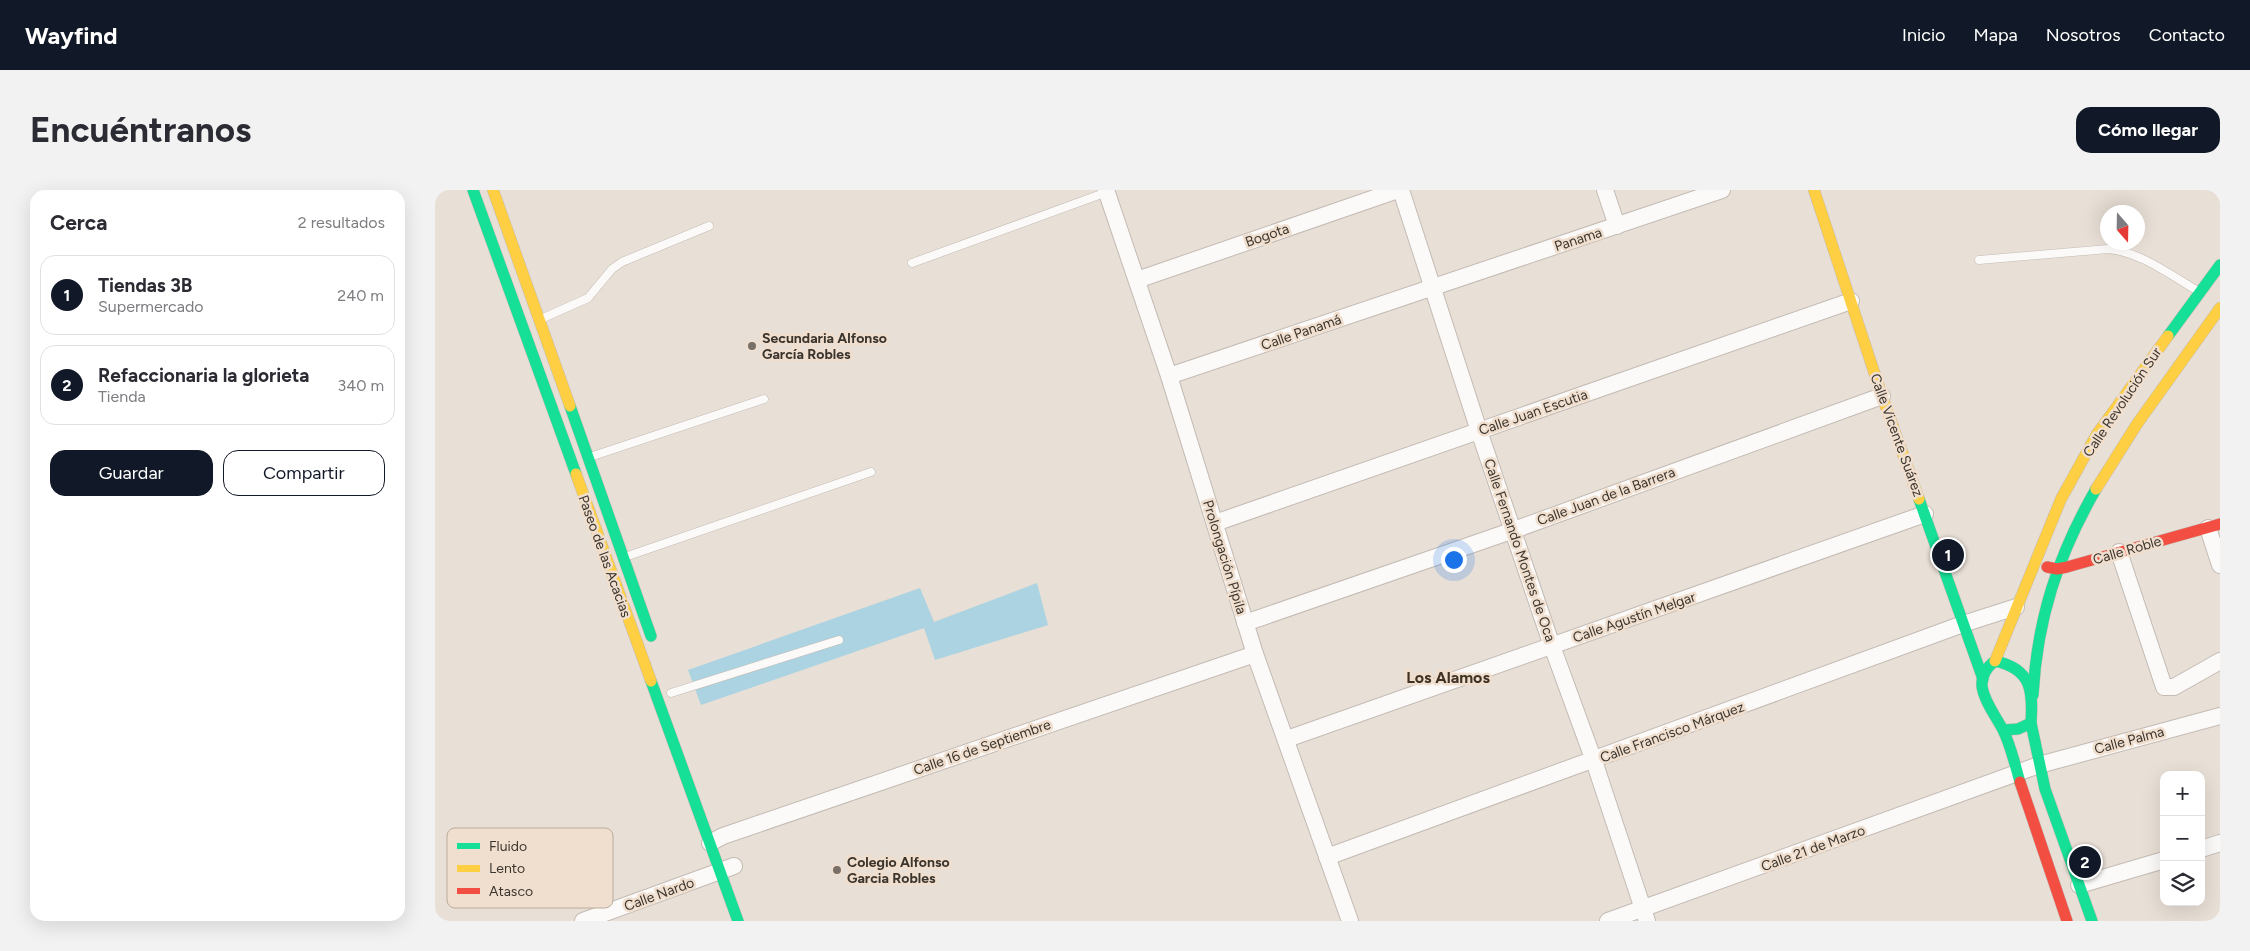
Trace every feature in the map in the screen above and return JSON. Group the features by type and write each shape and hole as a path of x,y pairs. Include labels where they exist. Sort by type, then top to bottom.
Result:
{"main road":[{"name":"Paseo de las Acacias","path":"473,190 725,852 738,921"},
{"name":"Paseo de las Acacias","path":"493,190 655,648"},
{"name":"Calle Vicente Suárez","path":"1814,190 1882,396 1983,679"},
{"name":"Calle Revolución Sur","path":"1995,661 2061,499 2097,434 2220,265"},
{"name":"Calle Revolución Sur","path":"2033,695 2037,640 2057,569 2095,491 2127,438 2220,308"},
{"name":"Calle Roble","path":"2033,565 2057,569 2214,526"},
{"path":"2067,921 2003,730 1996,721 1985,695 1983,679 1986,669 1995,661 2006,663 2019,671 2033,695 2031,723 2039,765 2092,921"},
{"path":"2003,730 2011,731 2031,723"}],"street":[{"name":"Bogota","path":"1137,280 1400,190"},
{"name":"Calle Fernando Montes de Oca","path":"1400,190 1479,431 1552,646 1594,760 1645,915"},
{"path":"1605,190 1617,226"},
{"name":"Panama","path":"1433,287 1722,190"},
{"name":"Prolongación Pípila","path":"1107,191 1169,376 1255,654 1287,739 1350,921"},
{"name":"Calle Panamá","path":"1169,376 1433,287"},
{"name":"Calle Juan Escutia","path":"1215,523 1851,301"},
{"name":"Calle Juan de la Barrera","path":"1245,623 1514,530 1882,396"},
{"name":"Calle Agustín Melgar","path":"1287,739 1925,514"},
{"path":"2214,526 2220,565"},
{"path":"2119,552 2163,684 2167,689 2220,661"},
{"name":"Calle Francisco Márquez","path":"1327,857 1963,624 2016,607"},
{"name":"Calle 16 de Septiembre","path":"725,852 1255,654"},
{"name":"Calle Palma","path":"2017,773 2039,765 2220,716"},
{"name":"Calle 21 de Marzo","path":"1608,921 1645,915 2017,773"},
{"path":"2205,847 2220,843"},
{"name":"Calle Nardo","path":"613,906 725,852"},
{"path":"2079,886 2161,861"},
{"name":"Calle Nardo","path":"583,921 610,908"}],"lane":[{"path":"912,263 1107,191"},
{"path":"539,320 588,298 613,269 622,262 709,226"},
{"path":"1979,260 2109,249 2121,250 2134,254 2200,292"},
{"path":"588,458 764,399"},
{"path":"623,557 871,472"},
{"path":"671,693 839,640"}],"water":[{"path":"1037,583 1048,625 935,660 924,628 701,705 688,670 920,588 934,622"}],"traffic: fast":[{"path":"473,190 576,474"},
{"path":"2168,336 2220,265"},
{"path":"570,406 651,636"},
{"path":"2033,695 2039,640 2052,588 2071,538 2096,489"},
{"path":"1919,499 1983,679"},
{"path":"2003,730 2018,729 2031,723 2030,691 2028,683 2017,670 1995,661 1987,669 1983,677 1982,686 1988,704 2006,736 2020,782"},
{"path":"651,681 738,921"},
{"path":"2031,723 2045,789 2092,921"}],"traffic: slow":[{"path":"493,190 570,406"},
{"path":"1814,190 1882,396 1919,499"},
{"path":"2096,489 2137,424 2220,308"},
{"path":"1995,661 2061,499 2097,434 2168,336"},
{"path":"576,474 651,681"}],"traffic: jam":[{"path":"2047,567 2057,569 2067,567 2220,524"},
{"path":"2020,782 2067,921"}],"place":[{"name":"Secundaria Alfonso García Robles","path":"752,346"},
{"name":"Tiendas 3B","path":"1948,555"},
{"name":"Refaccionaria la glorieta","path":"2085,862"},
{"name":"Colegio Alfonso Garcia Robles","path":"837,870"}],"district":[{"name":"Los Alamos","path":"1448,677"}]}
